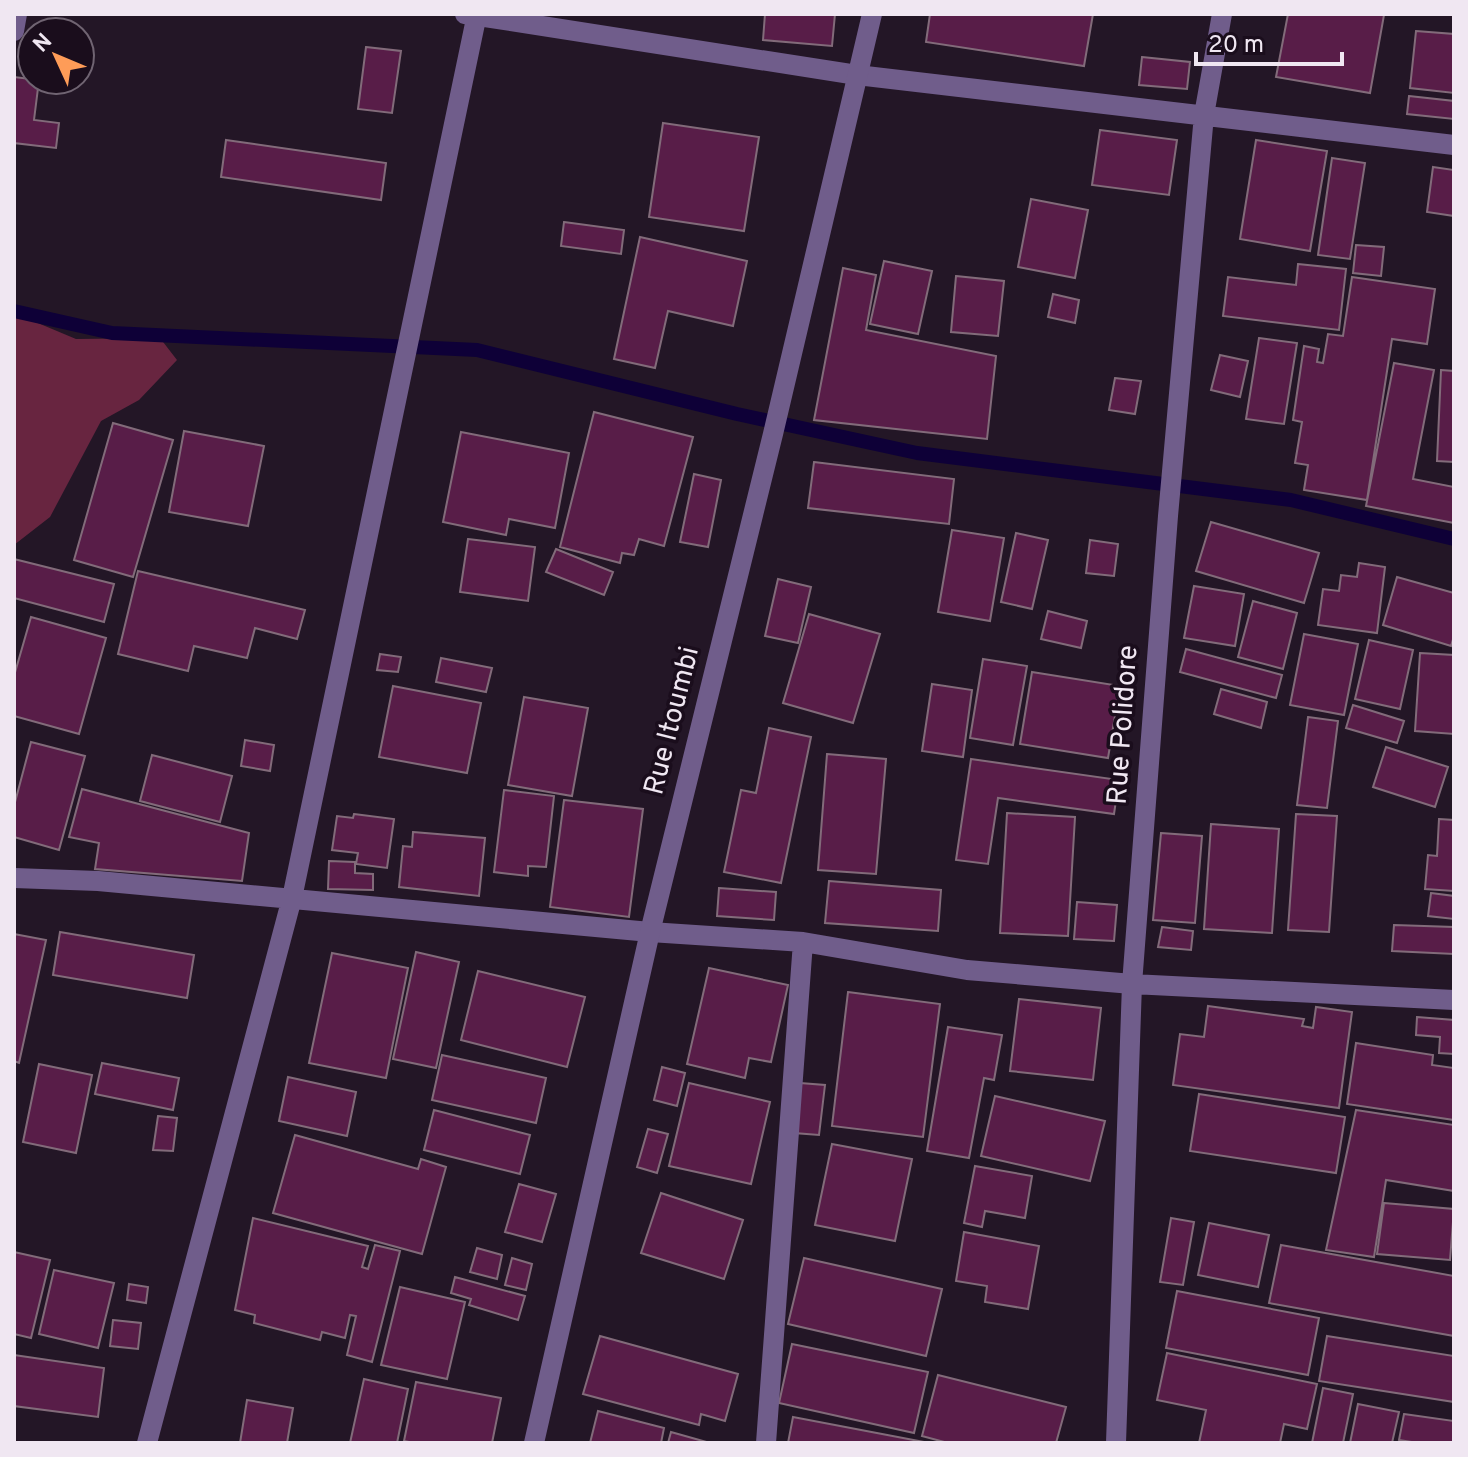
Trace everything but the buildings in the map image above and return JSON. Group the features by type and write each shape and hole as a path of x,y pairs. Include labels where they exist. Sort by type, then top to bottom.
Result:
{"street":[{"path":"14,31 17,14"},
{"path":"147,1443 292,898 473,14 857,75 1454,145"},
{"name":"Rue Itoumbi","path":"534,1443 650,932 872,14"},
{"name":"Rue Polidore","path":"1116,1443 1132,984 1168,516 1204,115 1222,14"},
{"path":"14,878 98,881 650,932 803,942 967,970 1132,984 1454,1000"},
{"path":"766,1443 803,942"}],"shaded area":[{"path":"14,313 76,339 160,338 177,360 139,400 101,421 50,517 14,545"}],"waterway":[{"path":"14,311 112,333 477,350 737,414 917,453 1291,500 1454,539"}]}
